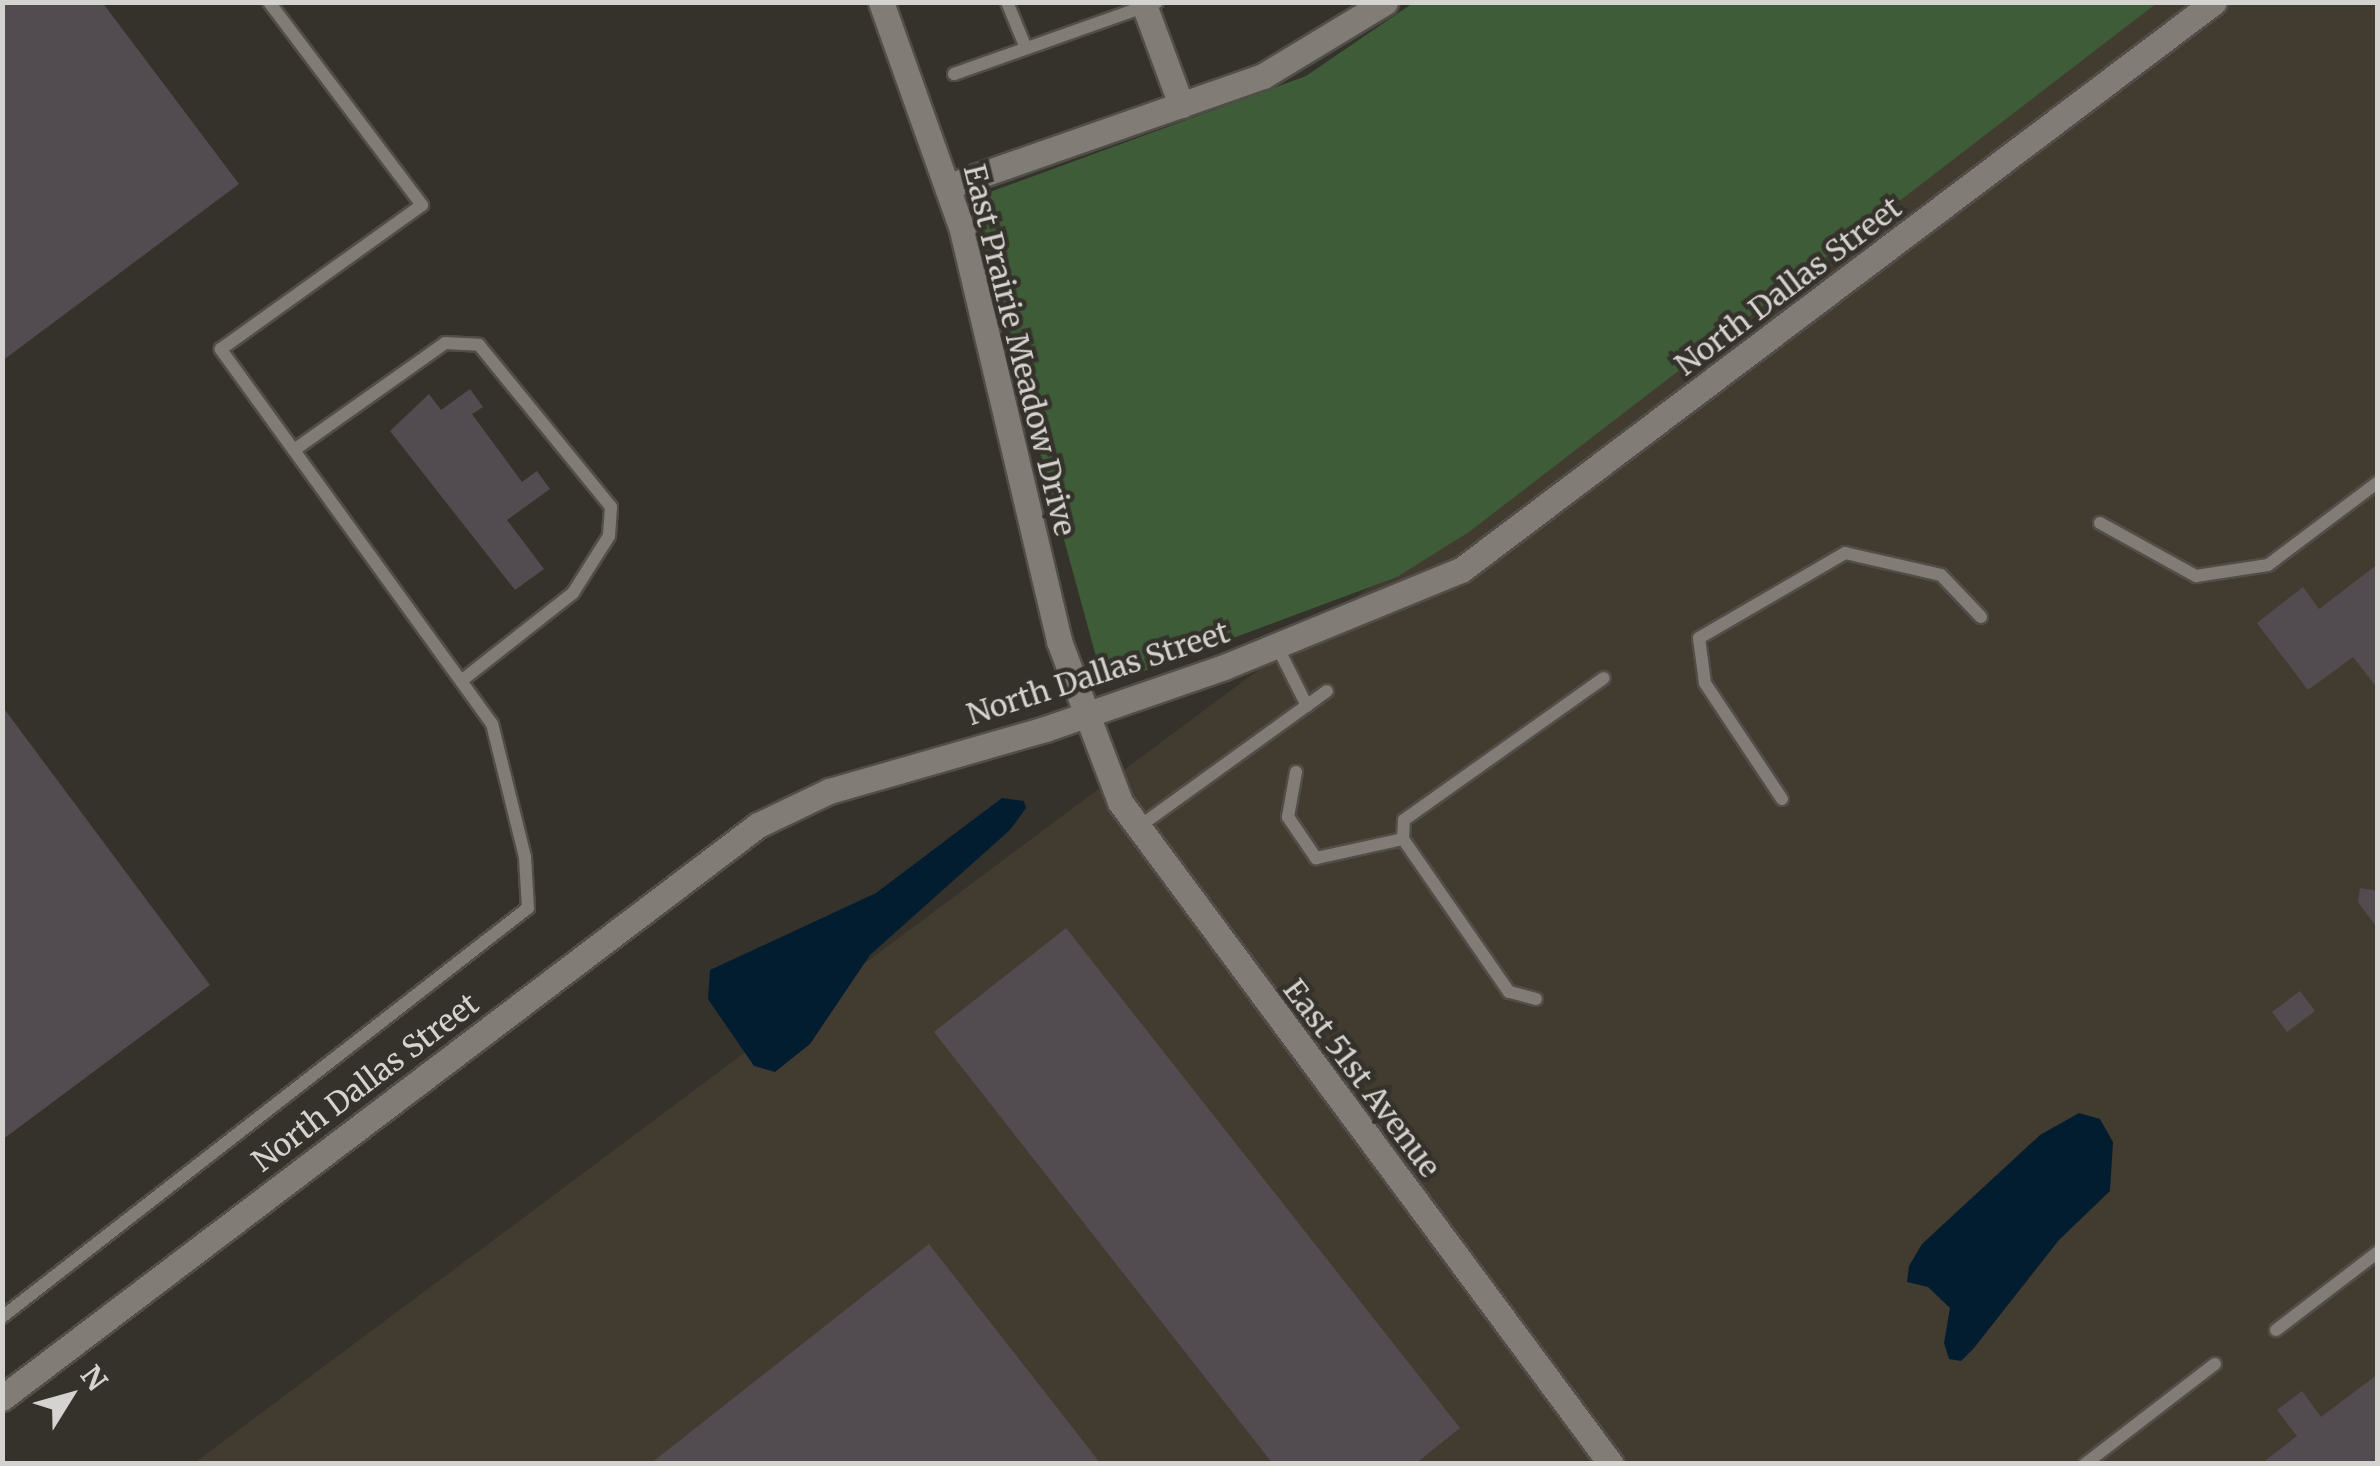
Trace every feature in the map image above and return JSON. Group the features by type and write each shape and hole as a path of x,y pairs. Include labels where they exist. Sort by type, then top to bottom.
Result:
{"street":[{"name":"East Prairie Meadow Drive","path":"881,2 948,186 1046,594 1086,716"},
{"path":"948,186 1264,76 1385,2"},
{"name":"North Dallas Street","path":"2,1398 758,826 830,791 1086,716 1442,580 1496,548 2214,2"},
{"path":"1148,4 1181,104"},
{"name":"East 51st Avenue","path":"1086,716 1135,830 1612,1464"}],"lane":[{"path":"2,1318 528,908 526,857 492,724 221,349 422,205 270,2"},
{"path":"1007,2 1026,48"},
{"path":"954,74 1148,4"},
{"path":"294,450 445,343 479,345 611,507 609,536 574,593 461,681"},
{"path":"2100,523 2204,575 2268,564 2378,482"},
{"path":"1782,799 1705,684 1699,638 1845,553 1941,575 1981,616"},
{"path":"1277,646 1307,706"},
{"path":"1536,998 1508,992 1402,839 1404,820 1604,678"},
{"path":"1135,830 1327,691"},
{"path":"1296,772 1288,817 1316,858 1402,839"},
{"path":"2276,1330 2378,1252"},
{"path":"2085,1464 2215,1364"}],"shaded area":[{"path":"2153,3 2377,3 2377,1463 193,1464"}],"green space":[{"path":"1413,3 2157,3 1469,532 1397,577 1104,686 971,199 1306,76"}],"water":[{"path":"1002,798 1024,801 1026,808 1010,830 870,955 810,1044 775,1072 754,1066 708,999 710,970 876,893"},
{"path":"2079,1113 2100,1119 2113,1142 2110,1191 2059,1240 1974,1348 1961,1361 1949,1359 1944,1343 1950,1308 1928,1287 1907,1282 1909,1266 1922,1244 2040,1135"}],"building":[{"path":"2,2 102,2 239,184 2,361"},
{"path":"470,389 483,407 472,414 522,482 537,471 550,489 507,520 544,569 515,590 390,431 429,394 441,410"},
{"path":"2378,564 2378,689 2353,657 2308,690 2257,623 2303,587 2319,609"},
{"path":"2,706 210,985 2,1140"},
{"path":"2360,888 2378,891 2378,929 2358,902"},
{"path":"1066,928 1460,1428 1415,1464 1273,1464 934,1032"},
{"path":"2300,991 2315,1011 2287,1032 2272,1012"},
{"path":"929,1244 1101,1464 650,1464"},
{"path":"2378,1374 2378,1464 2261,1464 2297,1436 2277,1410 2302,1391 2321,1417"}]}
